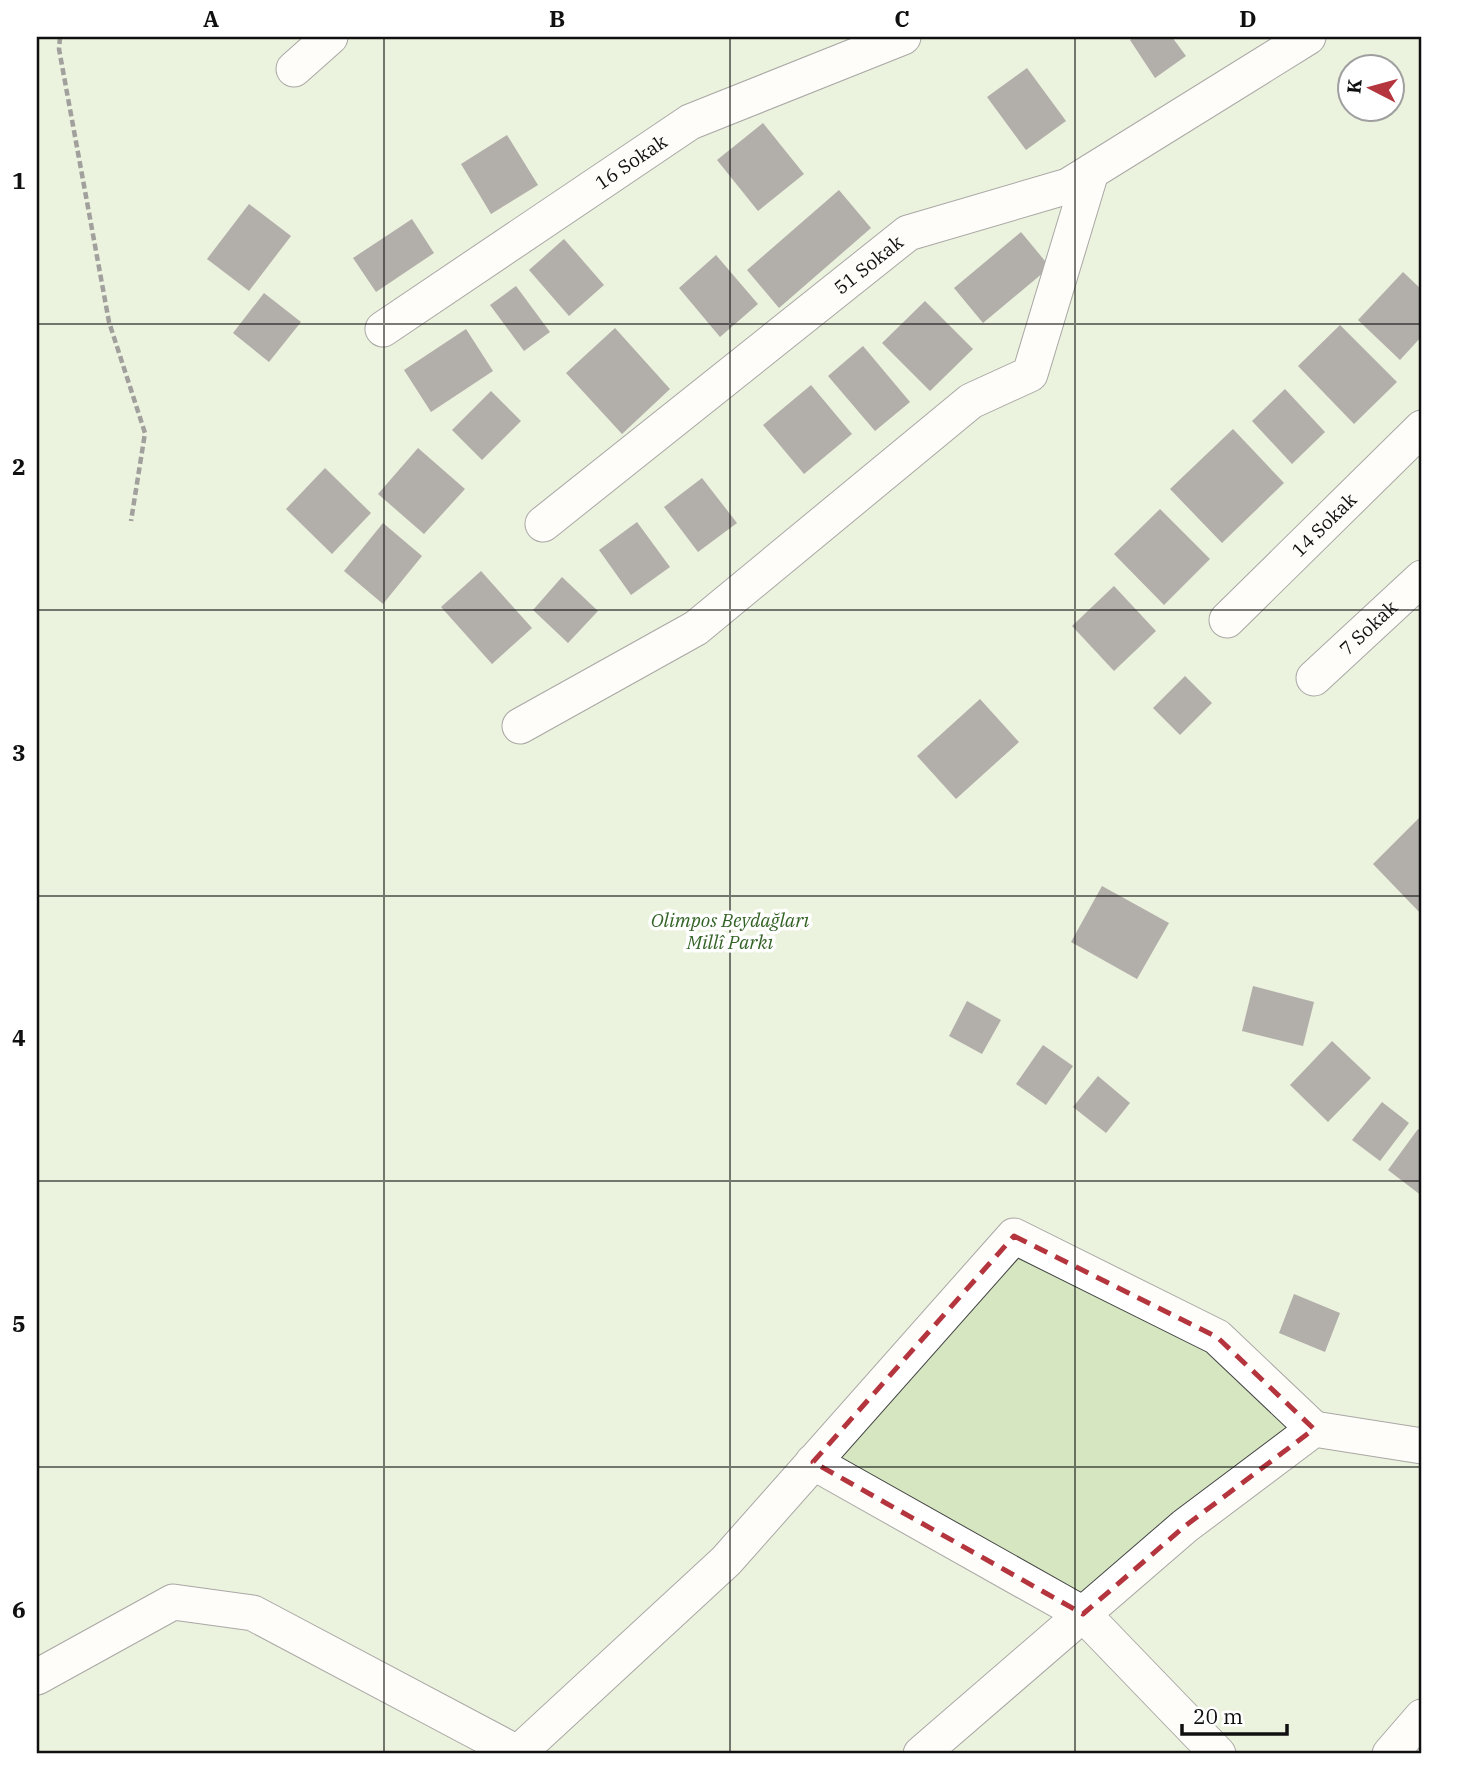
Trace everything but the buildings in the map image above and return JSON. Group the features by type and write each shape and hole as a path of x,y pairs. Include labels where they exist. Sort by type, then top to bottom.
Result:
{"street":[{"path":"294,69 330,37"},
{"name":"16 Sokak","path":"383,329 690,122 903,37"},
{"name":"51 Sokak","path":"543,524 908,233 1068,186 1308,37"},
{"path":"520,726 696,628 971,401 1030,374 1091,172"},
{"name":"14 Sokak","path":"1227,620 1422,428"},
{"name":"7 Sokak","path":"1314,678 1422,578"},
{"path":"37,1677 173,1602 253,1613 517,1754 726,1560 1014,1236 1217,1337 1314,1429 1422,1446"},
{"path":"921,1754 1185,1525 1314,1429"},
{"path":"813,1462 1083,1614 1218,1754"},
{"path":"1390,1754 1421,1722"}],"path":[{"path":"60,37 59,49 109,322 145,433 131,521"}],"highlighted area":[{"path":"1014,1236 1217,1337 1314,1429 1185,1526 1083,1614 813,1462"}],"green space":[{"name":"Olimpos Beydağları Millî Parkı","path":"37,37 1422,37 1422,1754 37,1754"}]}
